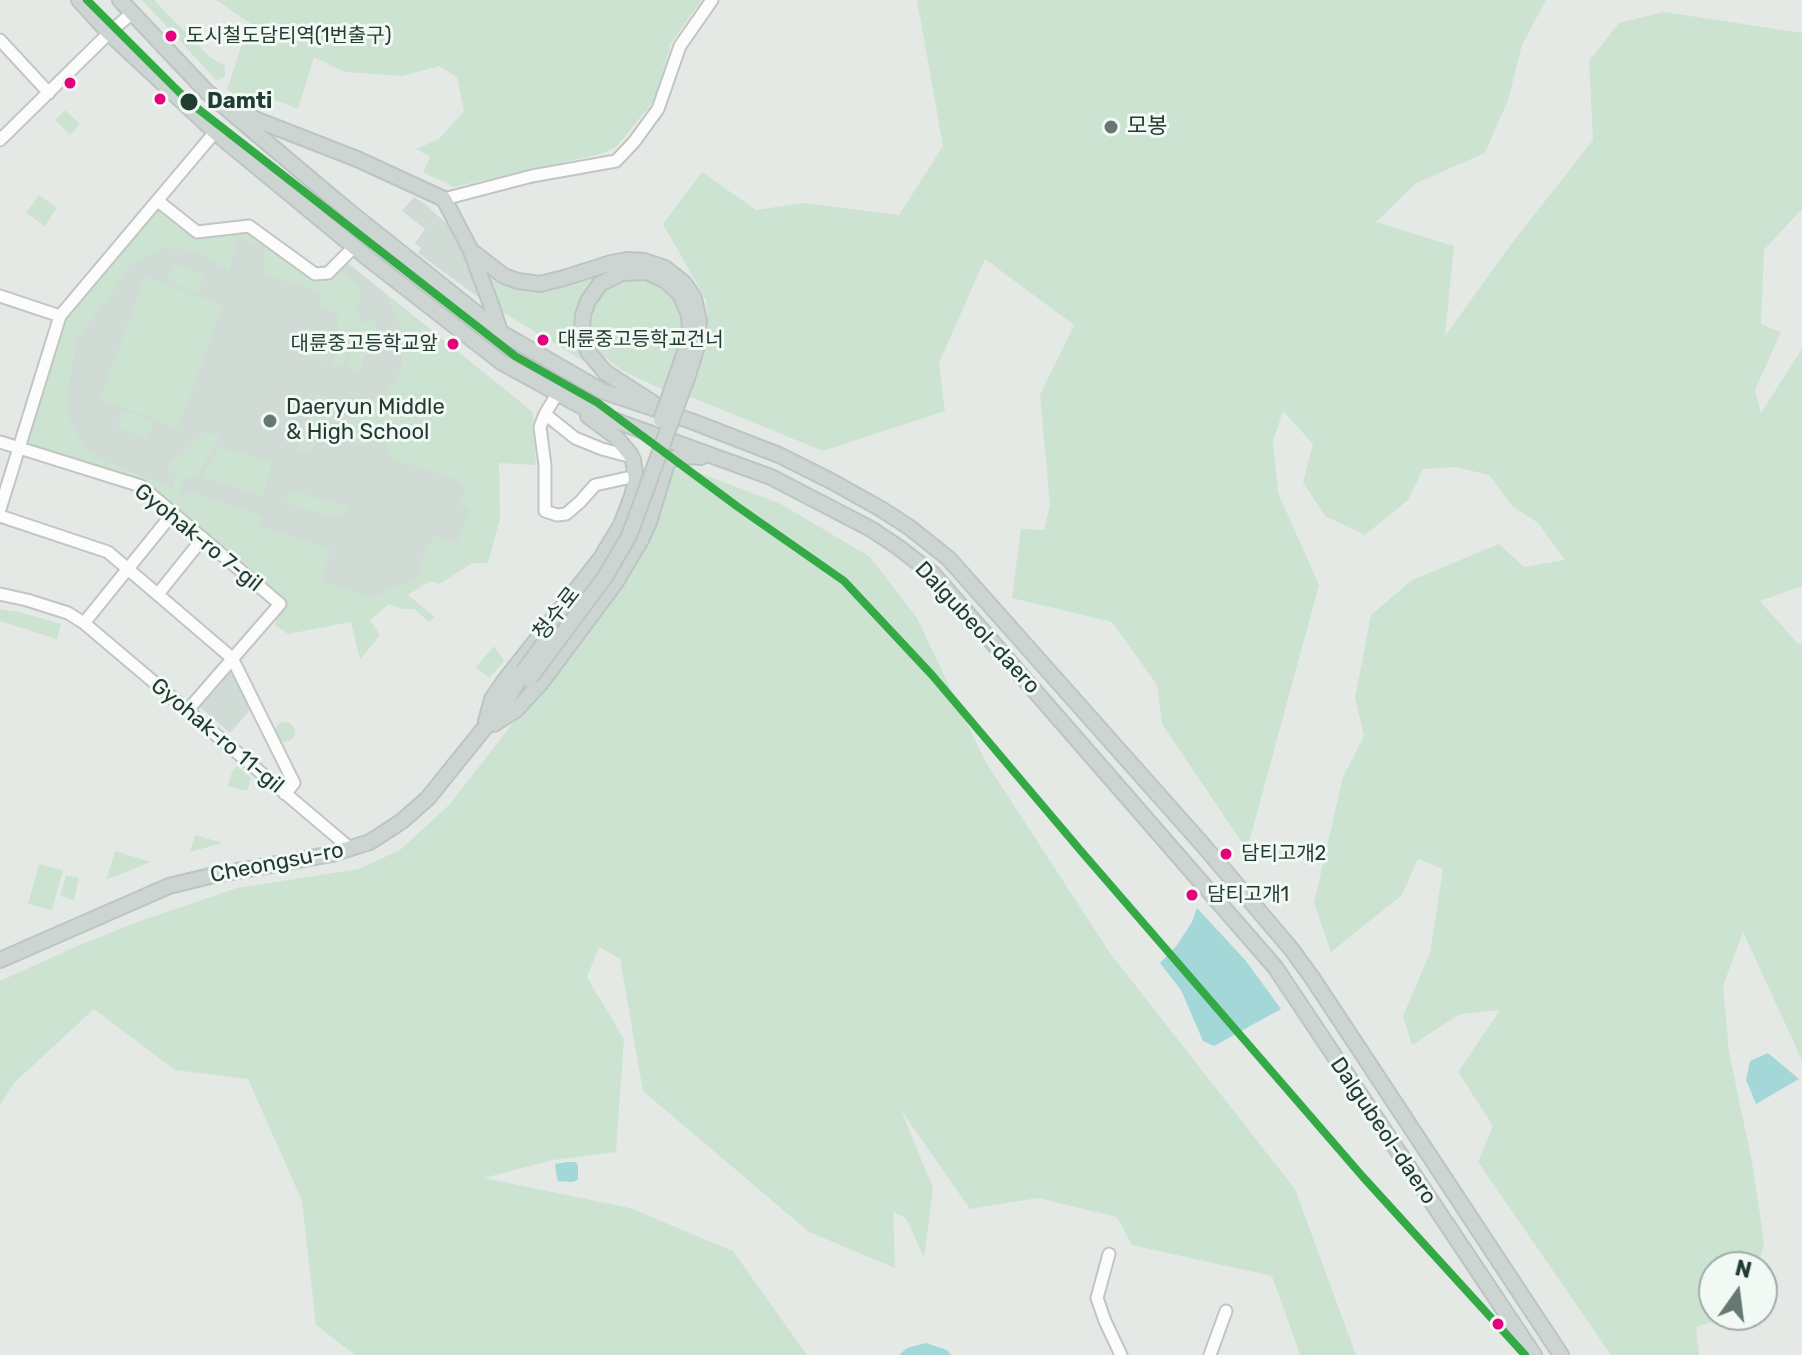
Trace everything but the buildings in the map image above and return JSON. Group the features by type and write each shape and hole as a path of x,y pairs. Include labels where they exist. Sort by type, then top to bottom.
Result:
{"main road":[{"name":"Dalgubeol-daero","path":"79,0 109,33 215,132 354,247 501,362 594,413 771,477 880,535 933,574 1275,967 1534,1355"},
{"name":"Dalgubeol-daero","path":"120,0 207,92 346,209 500,332 602,391 779,455 881,509 949,559 1292,950 1561,1355"},
{"path":"207,92 257,120 357,159 444,199 470,249 500,332"},
{"path":"470,249 504,276 540,284 611,263 644,261 665,268 684,283 694,298 699,321 697,347 682,377 621,532 531,678 516,710 483,730"},
{"path":"682,377 690,330 689,315 680,294 666,281 647,272 622,273 600,284 583,315 582,329 589,353 605,372 653,404 691,421"},
{"path":"562,396 615,436 632,457 636,476"},
{"name":"청수로","path":"531,678 616,582 649,522 667,463 674,458 711,455"},
{"name":"청수로","path":"483,730 492,699 601,558 621,525 636,476"},
{"name":"Cheongsu-ro","path":"0,960 169,886 332,854 379,837 428,798 507,700 531,678"}],"street":[{"path":"444,199 532,176 616,161 658,109 680,46 712,0"},
{"path":"1,137 132,13"},
{"path":"0,40 49,93"},
{"path":"0,509 60,316 215,132"},
{"path":"158,201 197,232 249,226 315,274 328,273 354,247"},
{"path":"0,296 60,316"},
{"path":"562,396 545,414 540,427 545,465 545,511 566,514 595,485 636,476"},
{"path":"545,414 575,438 632,457"},
{"name":"Gyohak-ro 7-gil","path":"0,442 141,486 280,604 187,711"},
{"path":"84,623 173,513"},
{"path":"0,516 108,552 232,658 294,783 285,794"},
{"path":"158,594 203,538"},
{"name":"Gyohak-ro 11-gil","path":"0,594 68,613 84,623 351,849"},
{"path":"1109,1254 1097,1298 1121,1355"},
{"path":"1210,1355 1226,1311"}],"shaded area":[{"path":"414,197 448,225 482,296 478,297 418,253 421,248 415,243 425,229 402,211"},
{"name":"Daeryun Middle & High School","path":"156,208 196,234 246,229 323,283 344,260 523,404 463,547 426,582 374,606 286,602 143,483 28,447 66,314"},
{"path":"227,668 240,685 250,710 230,733 201,708 199,701"}],"green space":[{"path":"142,0 154,0 210,57 225,66 225,76 217,81"},
{"path":"216,0 702,0 671,43 656,98 617,146 604,153 454,187 423,172 430,157 416,149 439,139 464,111 457,77 439,66 403,76 344,72 314,57 298,109 265,96 262,101 248,101 227,90 241,47 260,30"},
{"path":"917,0 1546,0 1522,45 1508,100 1485,153 1416,183 1376,222 1454,246 1445,336 1512,243 1593,140 1589,61 1619,23 1664,12 1802,33 1802,209 1764,250 1761,324 1781,332 1755,390 1761,413 1802,349 1802,586 1760,601 1798,644 1802,643 1802,1060 1743,932 1723,986 1729,1052 1752,1162 1764,1242 1762,1251 1698,1251 1696,1327 1699,1355 1611,1355 1478,1162 1493,1126 1458,1072 1500,1010 1460,1014 1412,1045 1403,1016 1430,953 1443,869 1418,859 1402,895 1331,952 1314,903 1343,777 1364,736 1355,698 1371,615 1412,580 1499,544 1524,567 1565,560 1538,523 1512,506 1489,475 1455,467 1423,469 1408,500 1365,535 1325,516 1303,482 1313,444 1283,411 1273,441 1278,493 1319,585 1247,850 1162,724 1157,685 1112,622 1012,598 1021,529 1044,530 1050,506 1040,395 1074,325 985,259 939,363 945,411 823,451 688,396 706,350 706,300 663,224 702,172 756,210 803,203 899,215 943,146"},
{"path":"65,110 80,124 70,135 55,120"},
{"path":"39,195 57,208 45,226 26,213"},
{"path":"156,208 164,208 196,234 246,229 323,283 337,268 360,287 360,305 355,309 364,324 373,318 380,337 375,348 338,329 338,315 320,305 323,292 264,275 264,245 239,238 229,271 195,250 162,248 132,264 76,341 69,382 68,417 83,446 108,463 173,488 176,474 169,471 169,463 185,452 203,432 220,436 198,475 184,479 178,501 188,492 261,516 259,526 331,549 321,581 372,598 406,584 422,576 457,542 470,509 460,505 466,486 458,480 393,459 387,454 389,444 368,439 365,447 336,436 358,404 383,397 401,371 405,340 385,295 533,412 536,465 499,463 500,519 488,563 473,563 439,584 430,581 408,595 435,617 429,622 414,609 389,604 370,620 380,635 360,660 351,622 288,634 275,625 286,602 143,483 28,447 26,441 66,314"},
{"path":"174,264 204,276 198,293 167,281"},
{"path":"485,267 505,282 604,270 585,292 577,317 590,361 587,363 499,310"},
{"path":"641,276 665,284 677,298 684,317 683,343 666,391 621,370 599,352 590,325 596,299 615,280"},
{"path":"145,277 223,305 178,428 100,399"},
{"path":"308,328 320,331 313,358 300,354"},
{"path":"323,332 336,336 328,362 315,359"},
{"path":"339,337 352,341 344,367 332,364"},
{"path":"355,342 367,346 360,372 347,368"},
{"path":"316,394 342,402 308,454 298,450"},
{"path":"123,410 154,422 147,439 117,427"},
{"path":"219,447 272,462 263,496 203,476"},
{"path":"670,466 687,468 781,504 870,557 917,618 985,761 1110,953 1295,1189 1356,1355 1300,1355 1272,1276 1132,1245 1117,1217 1038,1198 970,1209 901,1110 933,1188 924,1258 906,1218 893,1212 895,1268 809,1232 643,1091 620,959 599,947 587,977 624,1039 616,1152 553,1160 484,1178 630,1208 733,1251 807,1355 355,1355 316,1325 302,1201 248,1079 175,1070 94,1009 14,1083 0,1105 0,981 140,921 237,888 359,869 400,850 449,805 585,631"},
{"path":"290,490 348,507 343,514 322,514 286,503"},
{"path":"434,536 454,542 423,573 419,572 426,547"},
{"path":"0,609 61,624 57,639 0,621"},
{"path":"494,646 504,661 489,678 476,667"},
{"path":"281,722 289,722 295,732 289,742 281,742 275,736 275,728"},
{"path":"237,766 251,778 247,791 228,786"},
{"path":"195,835 223,843 190,852"},
{"path":"115,851 151,862 106,880"},
{"path":"39,864 63,870 52,910 28,904"},
{"path":"66,875 79,878 74,900 60,896"}],"water":[{"path":"1197,908 1246,961 1281,1009 1214,1046 1203,1041 1181,990 1160,963 1177,945"},
{"path":"1768,1053 1799,1079 1756,1104 1746,1080 1750,1061"},
{"path":"576,1162 578,1180 558,1181 555,1164"},
{"path":"926,1343 947,1350 951,1355 899,1355 907,1348"}],"transit line":[{"path":"87,0 188,101 515,356 598,403 844,581 932,675 1363,1177 1525,1355"}],"place":[{"name":"도시철도담티역(1번출구)","path":"171,36"},
{"name":"Damti","path":"189,102"},
{"name":"모봉","path":"1111,127"},
{"name":"대륜중고등학교건너","path":"543,340"},
{"name":"대륜중고등학교앞","path":"453,344"},
{"name":"Daeryun Middle & High School","path":"270,421"},
{"name":"담티고개2","path":"1226,854"},
{"name":"담티고개1","path":"1192,895"}]}
